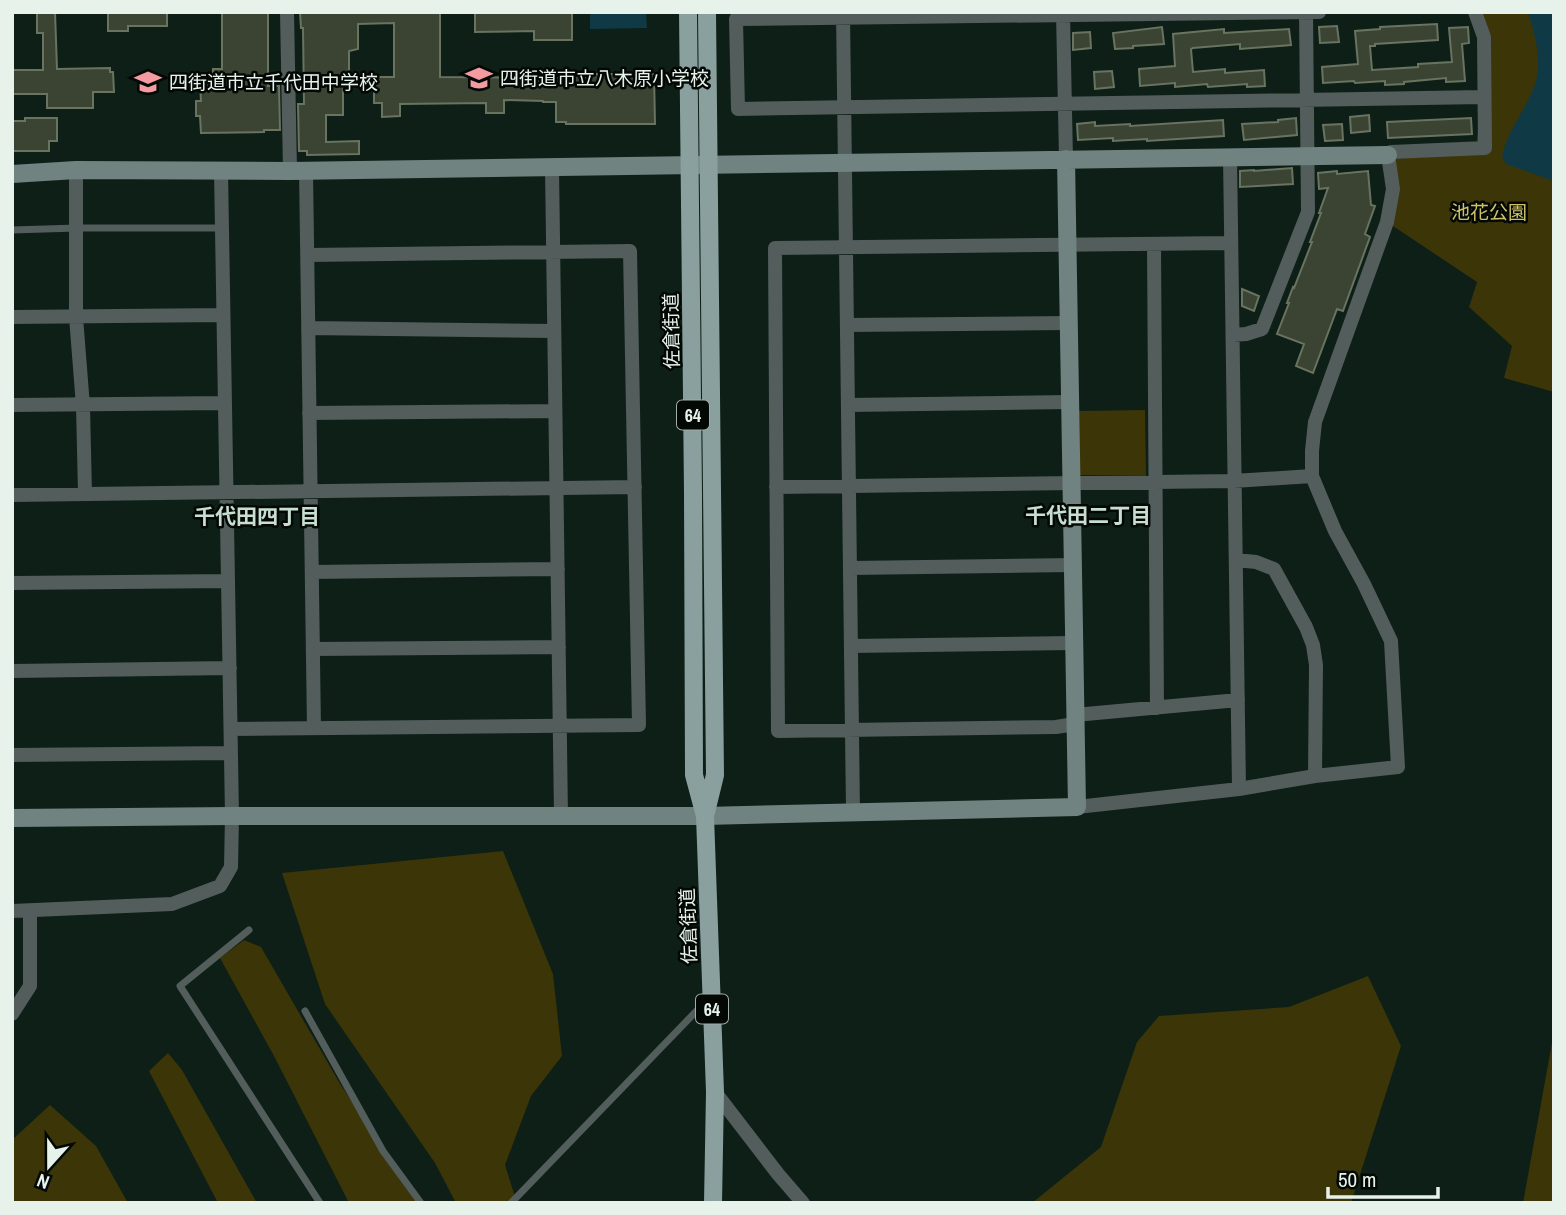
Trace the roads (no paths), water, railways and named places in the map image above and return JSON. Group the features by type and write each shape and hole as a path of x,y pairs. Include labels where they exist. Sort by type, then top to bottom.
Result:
{"main road":[{"name":"佐倉街道","path":"688,12 694,775 705,816 715,1092 713,1203"},
{"name":"佐倉街道","path":"705,816 715,775 707,12"}],"street":[{"path":"287,12 307,255 314,728"},
{"path":"1233,335 1262,329 1308,212 1306,12"},
{"path":"1319,12 843,15 736,19 738,109 1484,97"},
{"path":"12,174 76,170 221,172 1388,155 1391,152 1485,148 1484,37 1475,12"},
{"path":"1063,14 1077,807"},
{"path":"843,15 853,812"},
{"path":"12,818 705,816 1077,807 1239,789 1315,776 1398,767 1391,641 1335,530 1312,476 1315,422 1387,222 1393,189 1388,155"},
{"path":"1230,157 1239,789"},
{"path":"552,166 561,816"},
{"path":"76,170 76,317 83,406 85,494"},
{"path":"12,911 172,904 219,886 231,867 221,172"},
{"path":"1231,243 775,248 778,731 1056,727 1075,720 1238,700"},
{"path":"1154,244 1157,708"},
{"path":"231,729 639,726 630,251 307,255"},
{"path":"12,317 223,315"},
{"path":"847,325 1068,323"},
{"path":"308,328 554,331"},
{"path":"848,405 1070,402"},
{"path":"12,405 225,403"},
{"path":"309,413 555,411"},
{"path":"776,487 1234,481 1312,476"},
{"path":"12,495 635,487"},
{"path":"1236,559 1256,562 1274,569 1313,645 1317,665 1315,776"},
{"path":"850,568 1073,565"},
{"path":"312,572 558,569"},
{"path":"12,583 228,582"},
{"path":"851,646 1074,643"},
{"path":"313,649 559,647"},
{"path":"12,671 230,668"},
{"path":"12,755 231,753"},
{"path":"12,1014 20,991 30,986 30,911"},
{"path":"715,1092 803,1203"}],"lane":[{"path":"12,230 222,228"},
{"path":"249,930 180,986 320,1203"},
{"path":"511,1203 712,995"},
{"path":"304,1011 383,1151 421,1203"}],"water":[{"path":"590,12 646,12 647,28 590,29"},
{"path":"1528,12 1554,12 1554,181 1506,164 1502,156 1511,131 1532,92 1538,72 1536,42"}],"place":[{"name":"四街道市立八木原小学校","path":"479,78"},
{"name":"四街道市立千代田中学校","path":"148,82"}],"district":[{"name":"千代田二丁目","path":"1088,515"},
{"name":"千代田四丁目","path":"257,516"}],"park label":[{"name":"池花公園","path":"1489,212"}]}
